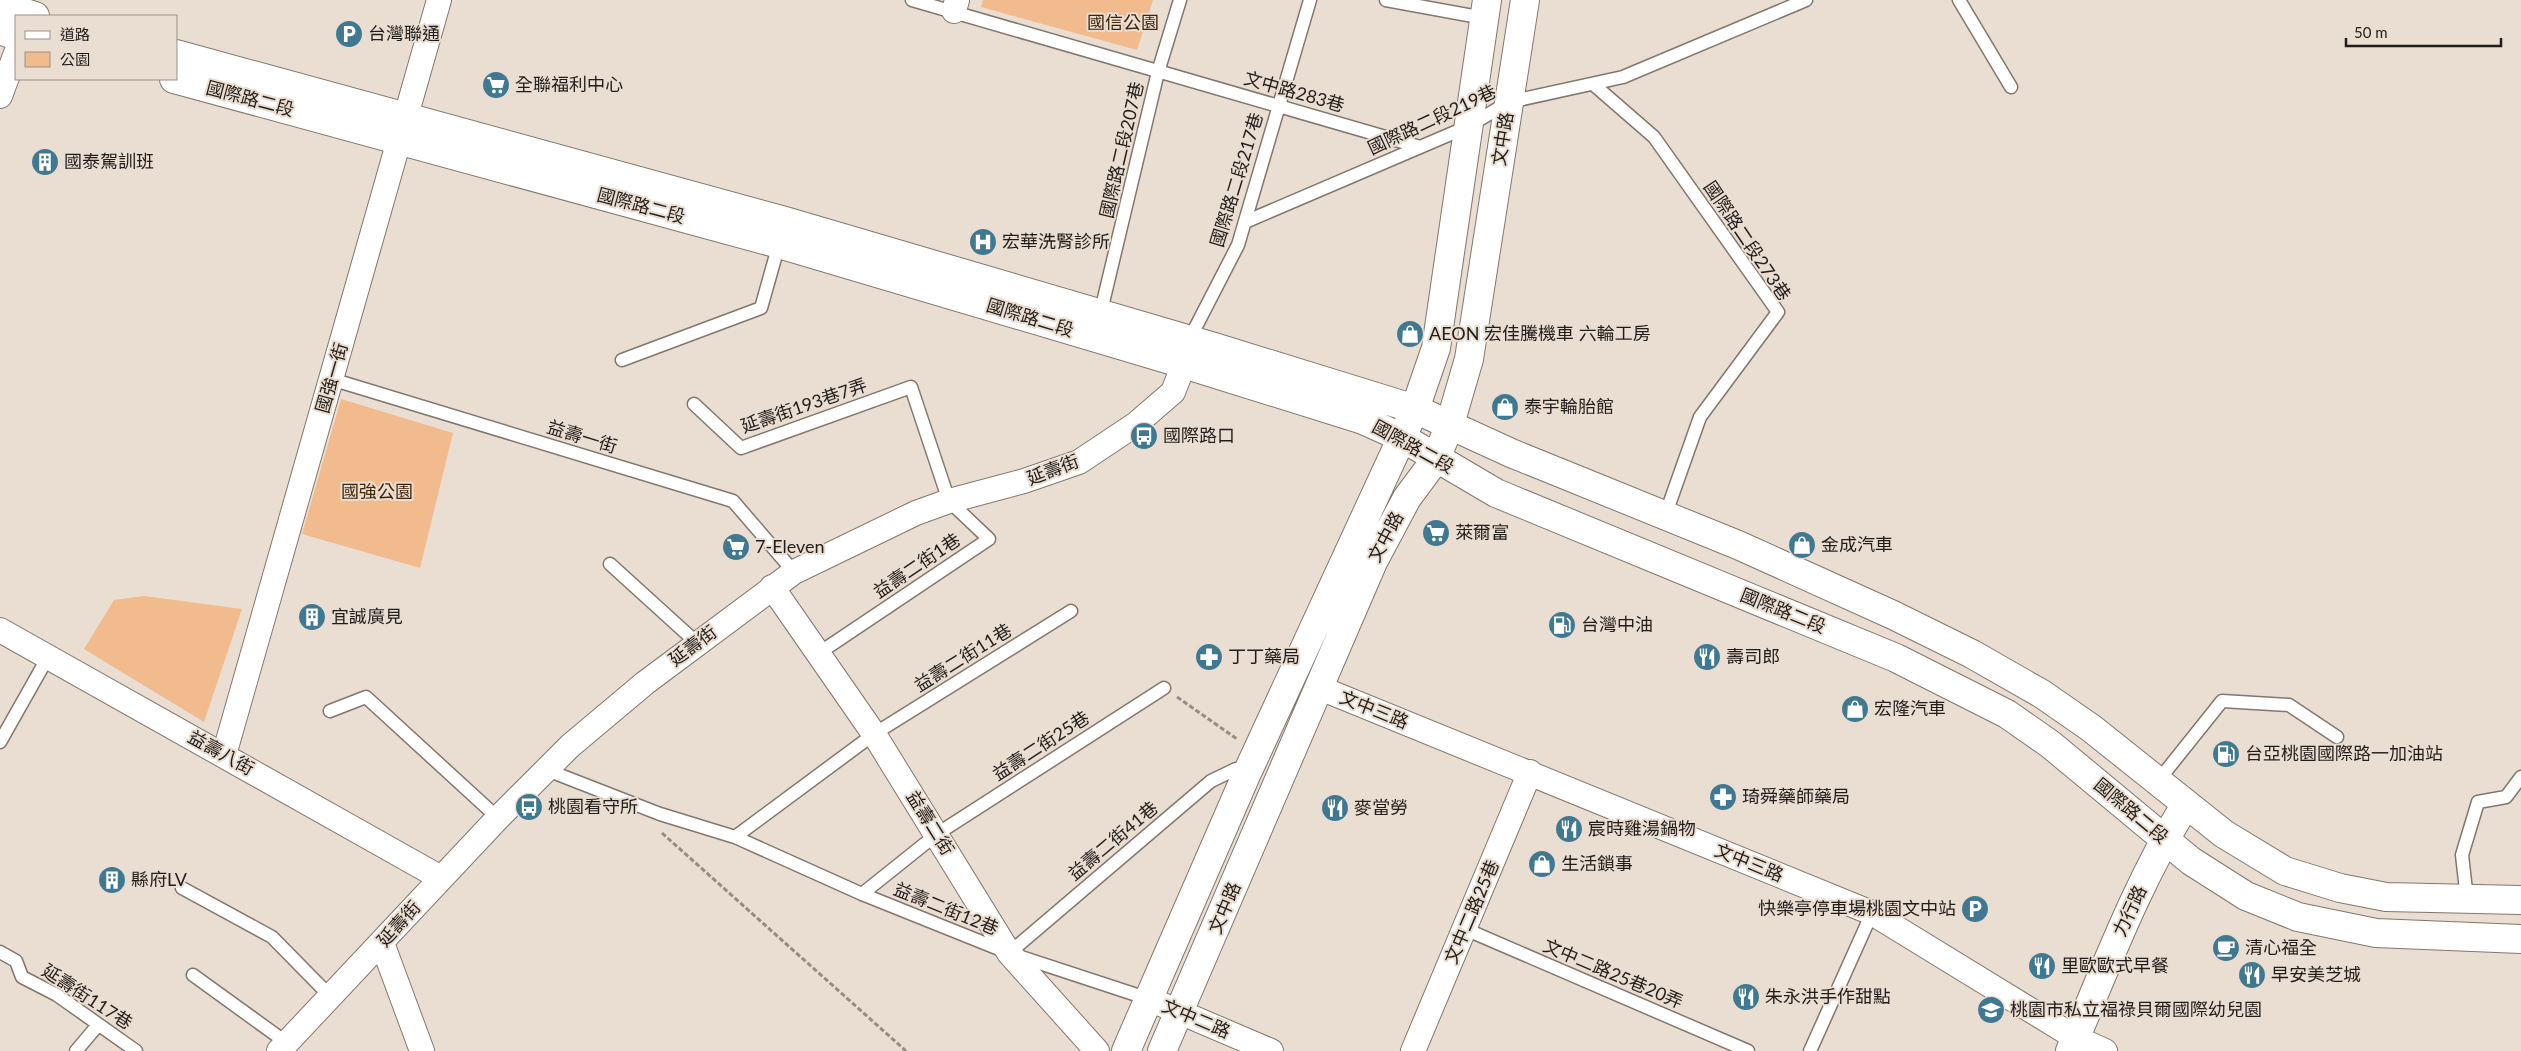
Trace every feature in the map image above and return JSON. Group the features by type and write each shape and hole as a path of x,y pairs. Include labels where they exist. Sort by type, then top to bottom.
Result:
{"street":[{"name":"國強一街","path":"224,755 439,0"},
{"name":"文中路","path":"1162,1051 1320,688 1372,562 1407,498 1436,459 1450,424 1469,359 1525,0"},
{"path":"0,5 22,15"},
{"name":"文中路","path":"1126,1051 1251,763 1415,409 1436,348 1467,127 1486,9"},
{"path":"0,30 15,23"},
{"name":"國際路二段","path":"178,55 779,244 1097,326 1186,352 1415,409 1511,453 1738,545 1893,615 1972,654 2042,694 2091,728 2224,834 2285,871 2340,888 2386,897 2521,900"},
{"path":"0,96 15,56"},
{"name":"國際路二段","path":"178,80 403,127 785,221 1097,326"},
{"name":"國際路二段","path":"1186,352 1401,437 1436,459 1496,492 1896,658 1955,686 2007,714 2050,744 2191,861 2246,896 2298,916 2376,933 2521,939"},
{"name":"延壽街","path":"283,1047 498,818 547,770 608,712 697,643 794,572 862,538 949,501 1024,481 1079,462 1136,424 1173,392 1186,352"},
{"name":"益壽二街","path":"772,587 874,734 1009,953 1097,1051"},
{"name":"益壽八街","path":"0,630 441,878"},
{"name":"文中三路","path":"1320,688 1872,913 2073,1044 2105,1051"},
{"name":"文中二路25巷","path":"1413,1051 1530,772"},
{"name":"力行路","path":"2073,1044 2124,922 2164,839 2186,804"},
{"path":"382,943 422,1051"},
{"name":"文中二路","path":"1149,999 1271,1051"}],"lane":[{"name":"文中路283巷","path":"912,0 956,6 1158,72 1420,147"},
{"name":"國際路二段207巷","path":"1097,326 1158,72 1180,0"},
{"name":"國際路二段217巷","path":"1186,352 1238,245 1310,0"},
{"path":"1386,0 1486,9"},
{"name":"國際路二段219巷","path":"1245,222 1467,127 1509,102 1623,77 1806,0"},
{"path":"1959,0 2011,87"},
{"name":"國際路二段273巷","path":"1593,84 1654,137 1778,312 1700,417 1665,516"},
{"path":"622,360 761,308 779,244"},
{"name":"益壽一街","path":"332,379 733,502 794,572"},
{"name":"延壽街193巷7弄","path":"694,404 741,448 910,387 949,501"},
{"name":"益壽二街1巷","path":"819,653 989,539 949,501"},
{"path":"610,564 697,643"},
{"name":"益壽二街11巷","path":"874,734 1071,611"},
{"path":"0,742 48,657"},
{"name":"益壽二街25巷","path":"862,894 937,834 1164,688"},
{"path":"330,711 366,697 498,818"},
{"path":"2158,781 2222,701 2289,705 2337,737"},
{"path":"735,837 874,734"},
{"name":"益壽二街41巷","path":"1009,953 1211,781 1251,763"},
{"name":"益壽二街12巷","path":"547,770 660,814 735,837 862,894 1009,953 1149,999"},
{"path":"2466,898 2462,855 2478,802 2506,797 2521,777"},
{"path":"182,888 272,937 330,996"},
{"path":"1810,1051 1872,913"},
{"name":"文中二路25巷20弄","path":"1465,929 1748,1051"},
{"name":"延壽街117巷","path":"0,952 16,961 22,977 57,995 136,1051"},
{"path":"193,975 283,1047"},
{"path":"76,1051 98,1025"}],"path":[{"path":"1164,688 1251,763"},
{"path":"658,830 906,1051"}],"green space":[{"name":"國信公園","path":"983,0 1153,0 1137,50 981,7"},
{"name":"國強公園","path":"341,399 453,433 420,568 302,534"},
{"path":"144,596 242,609 204,722 84,649 114,600"}],"place":[{"name":"台灣聯通","path":"349,34"},
{"name":"全聯福利中心","path":"496,85"},
{"name":"國泰駕訓班","path":"45,162"},
{"name":"宏華洗腎診所","path":"983,242"},
{"name":"AEON 宏佳騰機車 六輪工房","path":"1410,334"},
{"name":"泰宇輪胎館","path":"1505,407"},
{"name":"國際路口","path":"1144,436"},
{"name":"萊爾富","path":"1436,533"},
{"name":"金成汽車","path":"1802,545"},
{"name":"7-Eleven","path":"736,547"},
{"name":"宜誠廣見","path":"312,617"},
{"name":"台灣中油","path":"1562,625"},
{"name":"丁丁藥局","path":"1209,657"},
{"name":"壽司郎","path":"1707,657"},
{"name":"宏隆汽車","path":"1855,709"},
{"name":"台亞桃園國際路一加油站","path":"2226,754"},
{"name":"琦舜藥師藥局","path":"1723,797"},
{"name":"桃園看守所","path":"529,807"},
{"name":"麥當勞","path":"1335,808"},
{"name":"宸時雞湯鍋物","path":"1569,829"},
{"name":"生活鎖事","path":"1542,864"},
{"name":"縣府LV","path":"112,880"},
{"name":"快樂亭停車場桃園文中站","path":"1975,909"},
{"name":"清心福全","path":"2226,948"},
{"name":"里歐歐式早餐","path":"2042,966"},
{"name":"早安美芝城","path":"2252,975"},
{"name":"朱永洪手作甜點","path":"1746,997"},
{"name":"桃園市私立福祿貝爾國際幼兒園","path":"1991,1010"}]}
